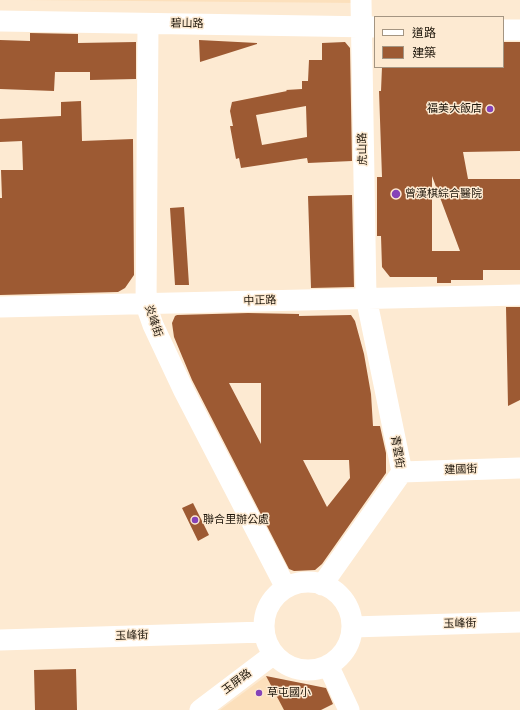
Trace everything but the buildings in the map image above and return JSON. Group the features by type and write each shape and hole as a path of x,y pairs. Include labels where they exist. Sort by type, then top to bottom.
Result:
{"street":[{"name":"虎山路","path":"361,0 368,27 366,298"},
{"name":"碧山路","path":"0,21 368,27"},
{"name":"炎峰街","path":"148,24 146,305 153,325 184,391 286,588"},
{"path":"504,30 520,30"},
{"name":"中正路","path":"0,306 146,305 520,295"},
{"name":"青雲街","path":"322,585 402,472 366,298"},
{"name":"建國街","path":"402,472 520,468"},
{"path":"310,582 322,585 335,591 344,601 350,613 352,626 351,638 346,649 338,658 328,665 314,670 299,669 285,664 274,654 268,644 264,632 268,607 276,596 286,588 310,582"},
{"name":"玉峰街","path":"352,626 520,622"},
{"name":"玉峰街","path":"0,640 264,632"},
{"name":"玉屏路","path":"200,710 274,654"},
{"path":"328,665 349,710"}],"shaded area":[{"path":"23,0 359,0 359,3"},
{"name":"草屯國小","path":"266,676 285,710 220,710"}],"place":[{"name":"福美大飯店","path":"490,109"},
{"name":"曾漢棋綜合醫院","path":"396,194"},
{"name":"聯合里辦公處","path":"195,520"},
{"name":"草屯國小","path":"259,693"}]}
